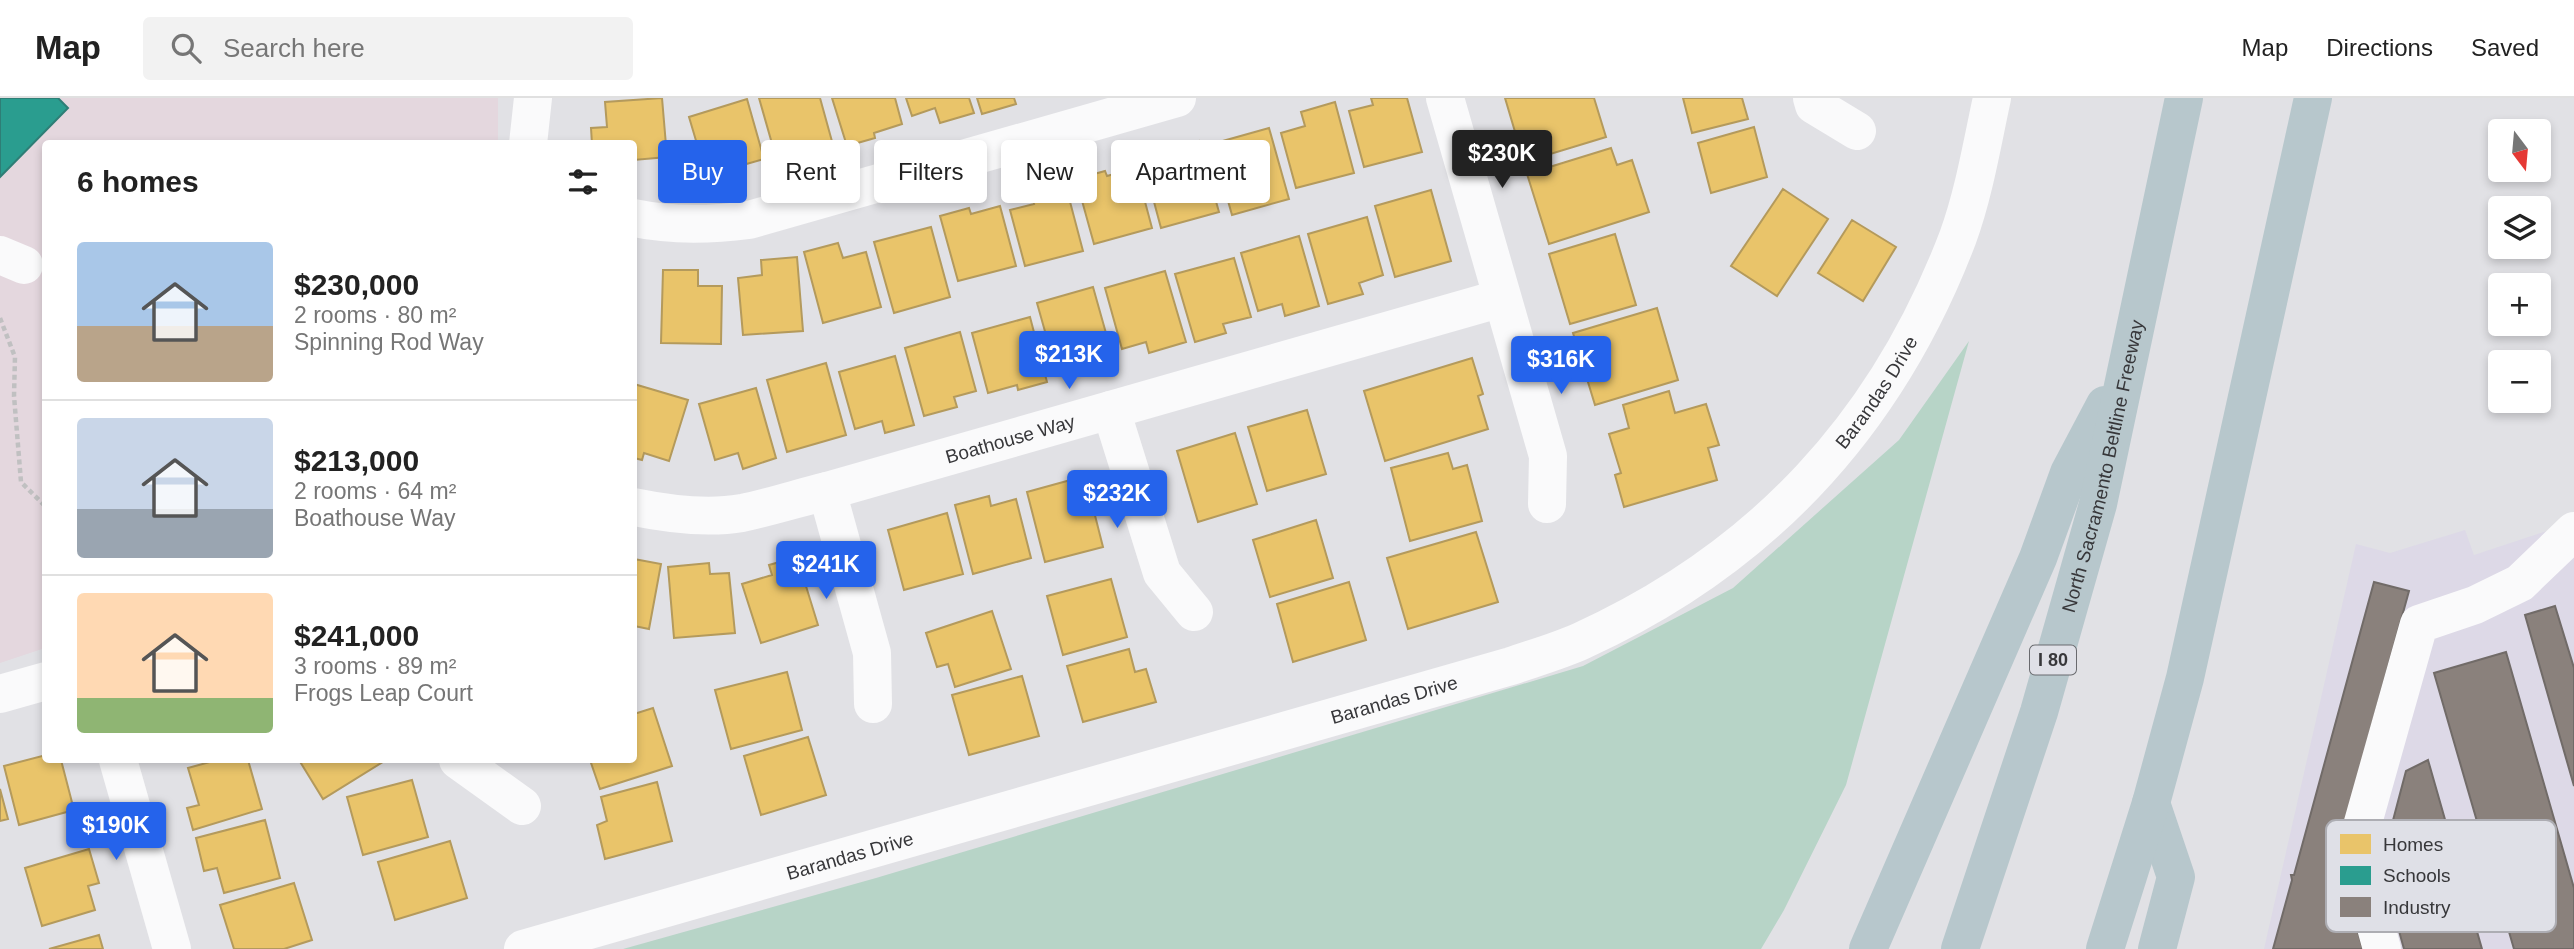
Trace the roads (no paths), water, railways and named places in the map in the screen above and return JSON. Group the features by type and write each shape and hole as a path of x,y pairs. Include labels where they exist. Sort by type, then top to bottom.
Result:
{"highway":[{"name":"North Sacramento Beltline Freeway","path":"1960,949 2039,712 2098,504 2184,98"},
{"path":"2105,949 2151,803 2185,678 2313,98"},
{"path":"1868,949 2038,558 2069,472 2126,366"},
{"path":"2151,803 2176,877 2157,949"}],"street":[{"path":"528,140 533,98"},
{"path":"637,219 658,223 709,225 749,220 1177,98"},
{"path":"1445,98 1548,456 1547,503"},
{"path":"1812,98 1814,105 1857,131"},
{"name":"Barandas Drive","path":"523,949 1511,666 1579,642 1643,610 1704,573 1769,521 1812,479 1858,424 1898,365 1931,301 1959,235 1992,98"},
{"name":"Boathouse Way","path":"637,507 700,516 740,513 827,491 1502,298"},
{"path":"1111,410 1162,573 1195,612"},
{"path":"827,491 872,653 873,704"},
{"path":"2363,820 2419,624 2475,605 2520,583 2574,531"},
{"path":"0,694 42,682"},
{"path":"119,763 172,949"},
{"path":"462,763 522,806"},
{"path":"2377,932 2382,949"}]}
